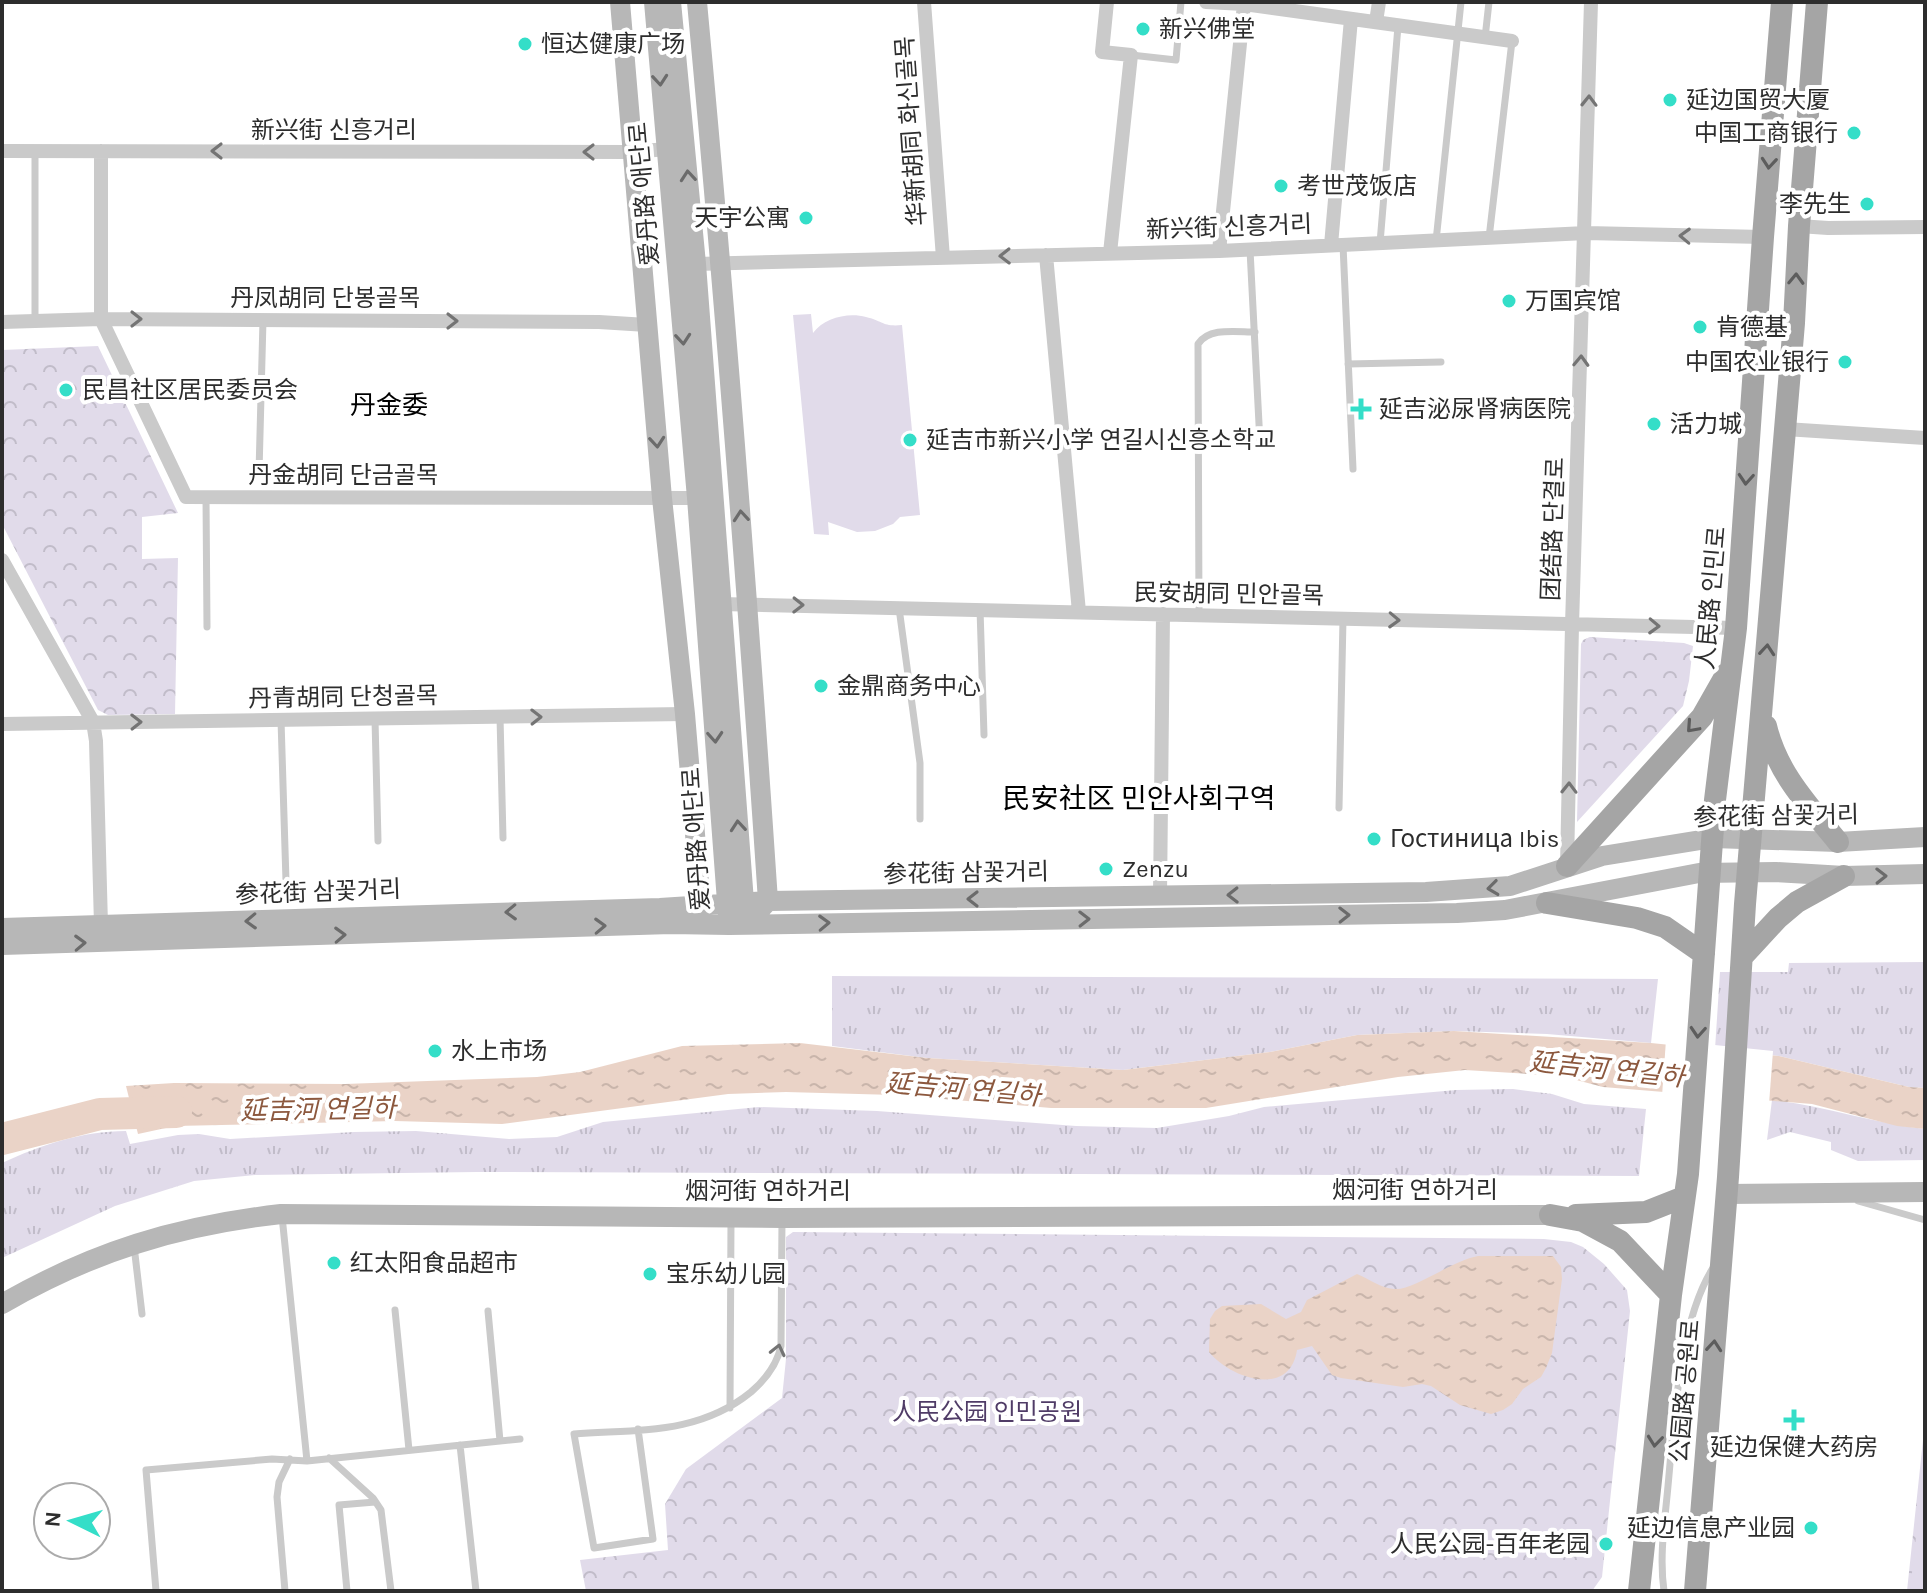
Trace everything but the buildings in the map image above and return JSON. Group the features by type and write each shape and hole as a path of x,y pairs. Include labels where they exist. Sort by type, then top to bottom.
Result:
{"main road":[{"name":"爱丹路 애단로","path":"620,2 662,498 701,906"},
{"name":"爱丹路 애단로","path":"654,2 737,914"},
{"name":"爱丹路 애단로","path":"671,2 696,264 720,604 737,914"},
{"path":"697,2 748,604 768,901"},
{"name":"人民路 인민로","path":"1684,1197 1715,800 1736,628 1782,2"},
{"path":"1817,2 1794,323 1750,839 1727,1186 1830,1192 1925,1192"},
{"path":"1567,866 1702,717 1733,661"},
{"path":"1762,708 1778,763 1789,782 1838,842"},
{"name":"参花街 삼꽃거리","path":"2,928 701,906 737,914 768,901 1486,889 1529,881 1602,856 1713,838 1838,842 1925,837"},
{"name":"参花街 삼꽃거리","path":"2,945 671,924 737,914 1457,913 1505,910 1664,878 1710,872 1844,876 1925,874"},
{"path":"1742,957 1797,902 1844,876"},
{"path":"1547,903 1637,918 1665,927 1704,954"},
{"name":"公园路 공원로","path":"1695,1591 1727,1186"},
{"path":"1550,1215 1646,1212 1684,1197"},
{"name":"公园路 공원로","path":"1639,1591 1684,1197"},
{"name":"烟河街 연하거리","path":"2,1304 85,1261 134,1244 190,1227 281,1214 731,1218 1550,1215"},
{"path":"1550,1215 1583,1221 1620,1241 1671,1295"}],"street":[{"name":"华新胡同 화신골목","path":"924,2 943,258"},
{"path":"1107,2 1102,52 1131,55 1110,253"},
{"path":"1206,2 1244,4 1512,41"},
{"path":"1376,22 1379,2"},
{"name":"团结路 단결로","path":"1567,866 1591,2"},
{"path":"1219,251 1244,4"},
{"path":"1337,245 1351,19"},
{"name":"新兴街 신흥거리","path":"2,151 634,152 666,149"},
{"path":"101,151 101,319 186,497 206,497"},
{"path":"1799,226 1925,227"},
{"name":"新兴街 신흥거리","path":"696,264 1219,251 1586,233 1763,237"},
{"path":"1046,255 1079,612"},
{"name":"丹凤胡同 단봉골목","path":"2,322 101,319 599,322 647,325"},
{"path":"1785,429 1925,438"},
{"name":"丹金胡同 단금골목","path":"206,497 697,498"},
{"path":"2,560 93,722 101,925"},
{"name":"民安胡同 민안골목","path":"720,604 1736,628"},
{"path":"1160,896 1163,614"},
{"name":"丹青胡同 단청골목","path":"2,724 685,714"}],"lane":[{"path":"1131,55 1176,60 1181,2"},
{"path":"1436,241 1461,2"},
{"path":"1485,38 1489,2"},
{"path":"1380,243 1398,26"},
{"path":"1489,238 1512,41"},
{"path":"35,151 35,321"},
{"path":"1337,245 1348,364 1353,469"},
{"path":"1250,249 1260,443"},
{"path":"259,472 263,320"},
{"path":"1199,615 1198,344 1210,333 1255,332"},
{"path":"1348,364 1441,362"},
{"path":"206,497 207,627"},
{"path":"899,608 920,763 920,819"},
{"path":"980,609 984,735"},
{"path":"1339,808 1343,619"},
{"path":"500,717 503,838"},
{"path":"375,719 378,841"},
{"path":"281,720 286,881"},
{"path":"1830,1192 1925,1220"},
{"path":"281,1214 307,1461"},
{"path":"730,1408 731,1218"},
{"path":"638,1429 653,1539 594,1548 574,1434 685,1425 730,1408 759,1385 779,1357 781,1346 782,1218"},
{"path":"134,1244 142,1314"},
{"path":"1664,1591 1662,1551 1676,1401 1701,1287 1722,1254"},
{"path":"395,1310 409,1450"},
{"path":"488,1311 500,1441"},
{"path":"156,1591 146,1470 290,1459 307,1461 520,1439"},
{"path":"460,1445 476,1591"},
{"path":"329,1458 375,1502 384,1524 391,1591"},
{"path":"285,1591 277,1497 279,1482 290,1459"},
{"path":"347,1591 339,1505 375,1502"},
{"path":"1643,1554 1650,1591"}],"green space":[{"path":"811,314 813,333 823,323 844,316 902,325 920,515 900,517 893,524 875,531 857,532 828,522 829,535 814,534 793,315"},
{"path":"98,346 178,513 142,517 142,559 178,558 175,714 108,715 98,710 2,524 2,350"},
{"path":"1590,637 1693,646 1683,706 1577,822 1581,644"},
{"path":"1925,962 1925,1088 1909,1087 1779,1056 1715,1049 1720,972 1788,972 1789,963"},
{"path":"832,976 1658,979 1651,1043 1547,1034 1454,1031 1357,1035 1270,1052 1123,1070 927,1058 832,1046"},
{"path":"1513,1089 1552,1094 1584,1104 1646,1109 1639,1176 476,1172 255,1175 194,1181 115,1206 2,1258 2,1163 62,1140 94,1133 126,1131 130,1144 199,1134 230,1139 416,1131 509,1139 557,1137 603,1122 759,1107 1157,1128 1264,1107 1456,1090"},
{"path":"1772,1100 1925,1129 1925,1160 1858,1161 1831,1150 1831,1142 1790,1132 1767,1140"},
{"name":"人民公园 인민공원","path":"793,1232 1544,1239 1571,1242 1583,1247 1604,1264 1627,1290 1630,1311 1602,1577 1592,1591 586,1591 580,1560 668,1550 665,1504 686,1469 782,1398 786,1359 786,1237"},
{"path":"1923,1440 1925,1591 1907,1591"},
{"path":"1925,1455 1925,1591 1910,1591"}],"water":[{"path":"1454,1031 1651,1043 1779,1056 1909,1087 1925,1088 1925,1129 1897,1126 1812,1104 1603,1087 1561,1076 1465,1070 1398,1077 1206,1108 1051,1108 895,1095 786,1092 728,1094 502,1124 395,1121 175,1126 138,1134 126,1086 174,1083 345,1084 537,1077 580,1072 682,1046 800,1043 927,1058 1123,1070 1270,1052 1357,1035"},
{"path":"1478,1256 1553,1256 1561,1267 1552,1353 1546,1368 1541,1377 1523,1389 1503,1410 1491,1414 1460,1405 1431,1386 1422,1384 1403,1387 1332,1375 1312,1346 1297,1350 1292,1365 1272,1379 1245,1376 1231,1370 1209,1352 1210,1319 1222,1306 1261,1304 1286,1319 1301,1312 1307,1300 1357,1274 1384,1287 1402,1288"}],"pier":[{"path":"1666,1040 1773,1051 1769,1104 1662,1096"}],"waterway":[{"name":"延吉河 연길하","path":"2,1139 100,1114 176,1112"}],"place":[{"name":"新兴佛堂","path":"1143,29"},
{"name":"恒达健康广场","path":"525,44"},
{"name":"延边国贸大厦","path":"1670,100"},
{"name":"中国工商银行","path":"1854,133"},
{"name":"考世茂饭店","path":"1281,186"},
{"name":"李先生","path":"1867,204"},
{"name":"天宇公寓","path":"806,218"},
{"name":"万国宾馆","path":"1509,301"},
{"name":"肯德基","path":"1700,327"},
{"name":"中国农业银行","path":"1845,362"},
{"name":"民昌社区居民委员会","path":"66,390"},
{"name":"延吉泌尿肾病医院","path":"1361,409"},
{"name":"活力城","path":"1654,424"},
{"name":"延吉市新兴小学 연길시신흥소학교","path":"910,440"},
{"name":"金鼎商务中心","path":"821,686"},
{"name":"Гостиница Ibis","path":"1374,839"},
{"name":"Zenzu","path":"1106,869"},
{"name":"水上市场","path":"435,1051"},
{"name":"红太阳食品超市","path":"334,1263"},
{"name":"宝乐幼儿园","path":"650,1274"},
{"name":"延边保健大药房","path":"1794,1420"},
{"name":"延边信息产业园","path":"1811,1528"},
{"name":"人民公园-百年老园","path":"1606,1544"}],"district":[{"name":"丹金委","path":"389,405"},
{"name":"民安社区 민안사회구역","path":"1139,798"}]}
